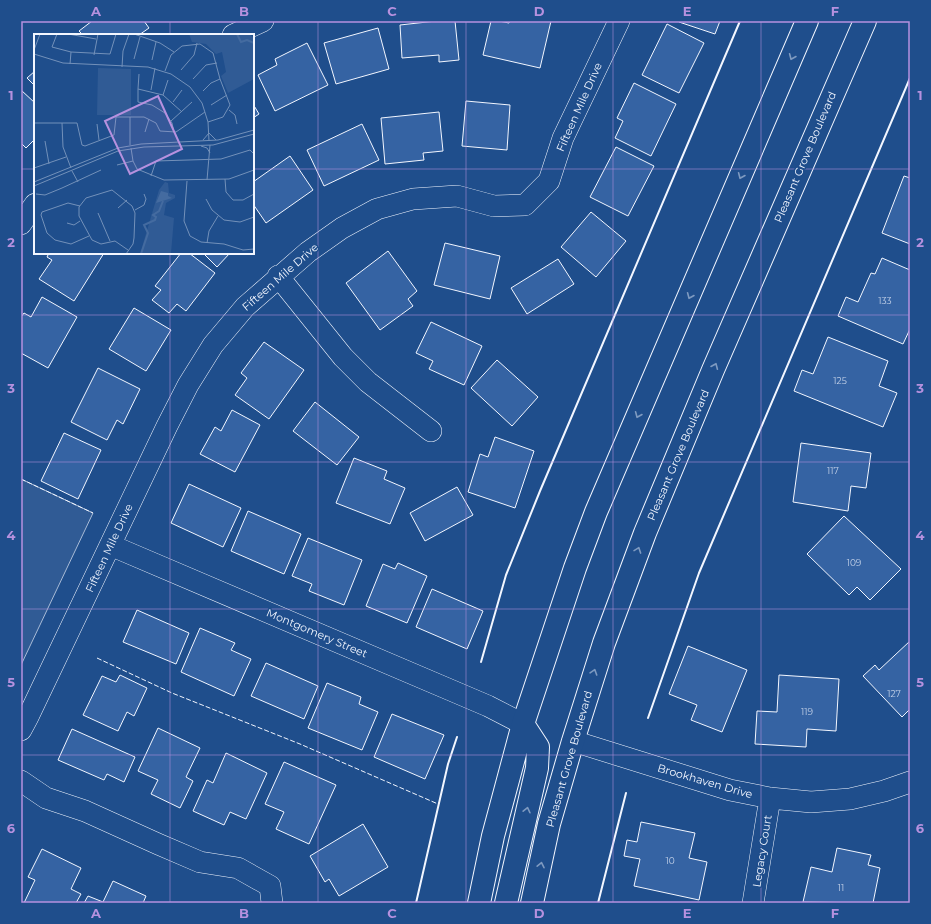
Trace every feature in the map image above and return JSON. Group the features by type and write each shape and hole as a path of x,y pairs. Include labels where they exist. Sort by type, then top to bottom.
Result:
{"main road":[{"path":"479,903 493,836 523,724 574,568 596,512 807,21"},
{"name":"Pleasant Grove Boulevard","path":"532,903 549,824 573,741 604,643 645,532 865,21"},
{"path":"506,903 537,768 538,747 523,724"}],"street":[{"path":"235,34 263,21"},
{"name":"Fifteen Mile Drive","path":"21,730 167,426 213,345 245,307 278,276 308,252 342,228 377,209 413,199 457,196 494,206 525,205 548,181 563,138 619,21"},
{"path":"21,224 34,205"},
{"path":"278,276 343,357 368,382 431,431"},
{"name":"Montgomery Street","path":"110,545 489,706 523,724"},
{"name":"Brookhaven Drive","path":"573,741 730,790 770,798 811,802 850,798 884,791 910,782"},
{"path":"21,781 46,798 85,811 200,862 238,868 270,886 272,903"},
{"name":"Legacy Court","path":"753,903 770,798"}],"shaded area":[{"path":"21,479 93,513 21,665"}],"building":[{"path":"92,21 144,21 149,28 140,34 82,34 79,31"},
{"path":"436,21 455,21 459,60 439,62 439,55 402,58 400,25"},
{"path":"491,21 509,23 510,21 551,21 540,68 483,55"},
{"path":"720,21 715,34 679,22"},
{"path":"667,24 704,43 679,93 642,75"},
{"path":"378,28 389,69 336,84 324,43"},
{"path":"307,43 328,85 275,111 258,75 277,65 275,59"},
{"path":"34,72 34,85 27,78"},
{"path":"634,83 676,104 651,156 615,138 623,121 617,118"},
{"path":"21,90 34,102 34,140 26,148 22,144 21,145"},
{"path":"466,101 510,105 507,150 462,146"},
{"path":"254,106 259,114 254,117"},
{"path":"439,112 443,151 423,153 424,160 385,164 381,118"},
{"path":"362,124 379,160 324,186 307,150"},
{"path":"616,147 654,166 628,216 590,197"},
{"path":"290,156 313,190 266,223 254,205 254,181"},
{"path":"904,176 910,178 910,244 882,233"},
{"path":"591,212 626,241 596,277 561,247"},
{"path":"445,243 500,256 490,299 434,285"},
{"path":"388,251 417,291 408,299 413,306 380,330 346,283"},
{"path":"48,254 103,254 74,301 39,279 52,260 47,257"},
{"path":"180,254 190,254 215,273 186,311 177,304 169,313 152,300 161,290 155,286"},
{"path":"204,254 229,254 217,267"},
{"path":"882,258 910,270 910,329 903,344 838,316 846,297 858,302 871,273 875,274"},
{"path":"558,259 574,284 527,314 511,288"},
{"path":"42,297 77,317 48,368 21,353 21,317 24,313 31,317"},
{"path":"134,308 171,330 146,371 109,349"},
{"path":"431,322 482,346 464,385 429,369 433,361 416,353"},
{"path":"828,337 888,361 879,386 897,393 883,427 794,391 802,370 813,374"},
{"path":"264,342 304,370 269,419 235,395 247,378 241,373"},
{"path":"497,360 538,397 512,426 471,388"},
{"path":"98,368 140,389 123,424 117,420 107,440 71,422"},
{"path":"315,402 359,437 337,465 293,431"},
{"path":"232,410 260,425 235,472 200,454 215,427 221,431"},
{"path":"64,433 101,450 78,499 41,481"},
{"path":"495,437 534,451 515,508 468,492 480,454 488,457"},
{"path":"801,443 871,453 866,488 851,486 848,511 793,502"},
{"path":"354,458 387,471 384,479 405,488 390,524 336,503"},
{"path":"189,484 241,508 223,547 171,523"},
{"path":"457,487 473,515 425,541 410,513"},
{"path":"248,511 301,534 284,574 231,551"},
{"path":"844,516 901,569 870,600 857,587 849,595 807,554"},
{"path":"308,538 362,560 344,605 309,591 312,584 292,576"},
{"path":"398,563 427,576 407,623 366,606 383,564 395,569"},
{"path":"432,589 483,611 467,649 416,627"},
{"path":"137,610 189,633 176,664 123,642"},
{"path":"200,628 235,643 231,650 251,659 234,696 181,672"},
{"path":"910,641 910,709 902,717 863,676 875,665 879,670"},
{"path":"688,646 747,670 722,732 691,720 697,705 669,694"},
{"path":"266,663 318,686 304,719 251,696"},
{"path":"120,675 147,688 134,716 127,712 118,731 83,715 102,676 116,682"},
{"path":"779,675 839,679 836,731 807,729 806,747 755,744 757,711 777,712"},
{"path":"327,683 361,697 359,704 378,712 362,750 308,728"},
{"path":"392,714 444,735 425,779 374,757"},
{"path":"158,728 200,748 186,777 193,781 180,808 151,794 158,780 138,771"},
{"path":"72,729 135,757 124,782 107,774 104,780 58,760"},
{"path":"226,753 267,773 246,819 230,812 224,825 193,811 207,780 213,783"},
{"path":"284,762 336,785 309,844 276,829 284,812 265,804"},
{"path":"641,822 695,833 689,858 707,862 699,900 634,886 640,859 624,856 627,840 637,842"},
{"path":"363,824 388,867 339,896 329,879 325,882 310,856"},
{"path":"837,848 871,855 868,865 880,868 873,903 803,902 811,867 832,872"},
{"path":"42,849 81,868 71,889 81,894 76,903 24,903 35,880 28,877"},
{"path":"113,881 146,896 143,903 84,903 88,896 103,902"}],"fence":[{"path":"21,479 93,513"},
{"path":"97,658 172,693 300,744 438,804"}],"wall":[{"path":"481,662 506,575 540,491 740,21"},
{"path":"648,718 699,573 910,78"},
{"path":"416,903 448,764 457,737"},
{"path":"598,903 626,793"}]}
